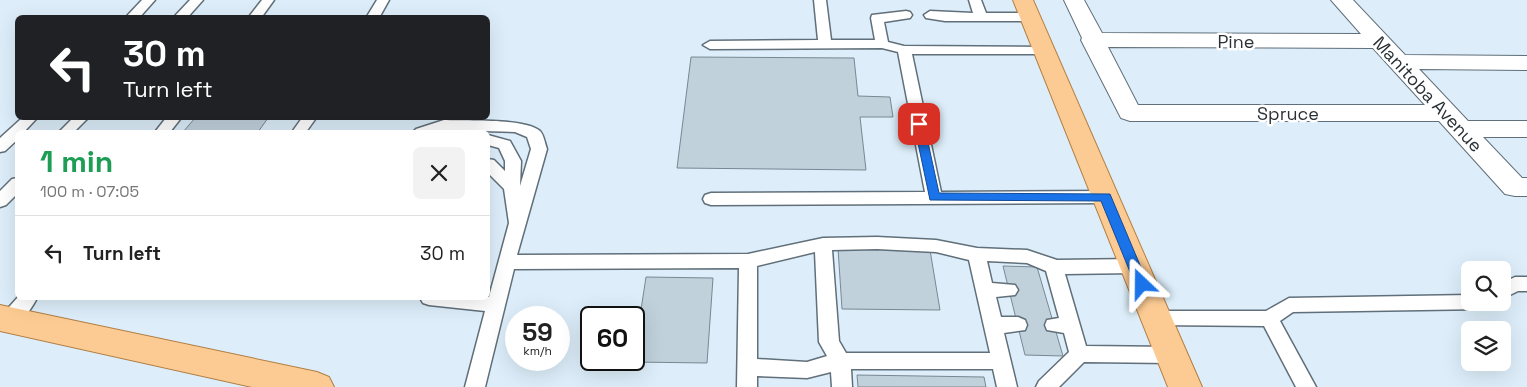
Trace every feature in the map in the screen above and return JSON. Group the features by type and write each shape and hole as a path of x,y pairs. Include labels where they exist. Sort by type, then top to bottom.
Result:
{"main road":[{"path":"1027,8 1185,387"},
{"path":"12,312 317,387"}],"street":[{"path":"1074,0 1092,40"},
{"name":"Manitoba Avenue","path":"1341,0 1453,121 1521,187"},
{"name":"Pine","path":"1092,40 1380,42"},
{"name":"Spruce","path":"1092,40 1130,112 1453,121 1527,129"},
{"path":"1400,62 1527,62"}],"lane":[{"path":"134,15 149,0"},
{"path":"182,15 196,0"},
{"path":"256,15 268,0"},
{"path":"374,15 383,0"},
{"path":"820,0 825,44"},
{"path":"974,0 981,17"},
{"path":"936,18 981,17 1027,8"},
{"path":"882,44 877,18 906,18"},
{"path":"710,45 882,44 904,50 1044,50"},
{"path":"904,50 934,197"},
{"path":"19,130 28,120"},
{"path":"68,130 79,120"},
{"path":"164,130 172,120"},
{"path":"428,130 444,125 517,127 534,134 539,149 475,387"},
{"path":"5,145 15,134"},
{"path":"490,141 505,145 514,160 512,187 516,230"},
{"path":"490,166 512,187"},
{"path":"0,201 15,186"},
{"path":"712,199 1106,197"},
{"path":"508,262 748,261 823,244 877,242 936,246 977,255 1033,256 1044,260 1054,267 1135,266"},
{"path":"823,244 829,342 840,361 842,387"},
{"path":"977,255 1007,387"},
{"path":"747,387 748,261"},
{"path":"1054,267 1053,291 1062,326 1079,354"},
{"path":"1511,286 1515,284 1527,284"},
{"path":"986,290 1009,290"},
{"path":"448,300 497,305"},
{"path":"1156,318 1269,319 1289,304 1461,302"},
{"path":"1269,319 1306,387"},
{"path":"993,325 1018,325"},
{"path":"1046,387 1079,354 1172,355"},
{"path":"747,367 807,370 840,361 895,368 946,368 1001,362"}],"building":[{"path":"691,57 854,58 858,96 890,97 893,117 860,117 866,170 677,168"},
{"path":"193,120 267,120 259,130 185,130"},
{"path":"838,248 930,250 940,310 842,309"},
{"path":"1003,266 1037,267 1063,356 1025,355"},
{"path":"646,277 713,278 707,363 645,362 645,306 642,306"},
{"path":"857,375 984,377 986,387 858,387"}],"route":[{"path":"919,124 934,197 1106,197 1142,284"}]}
